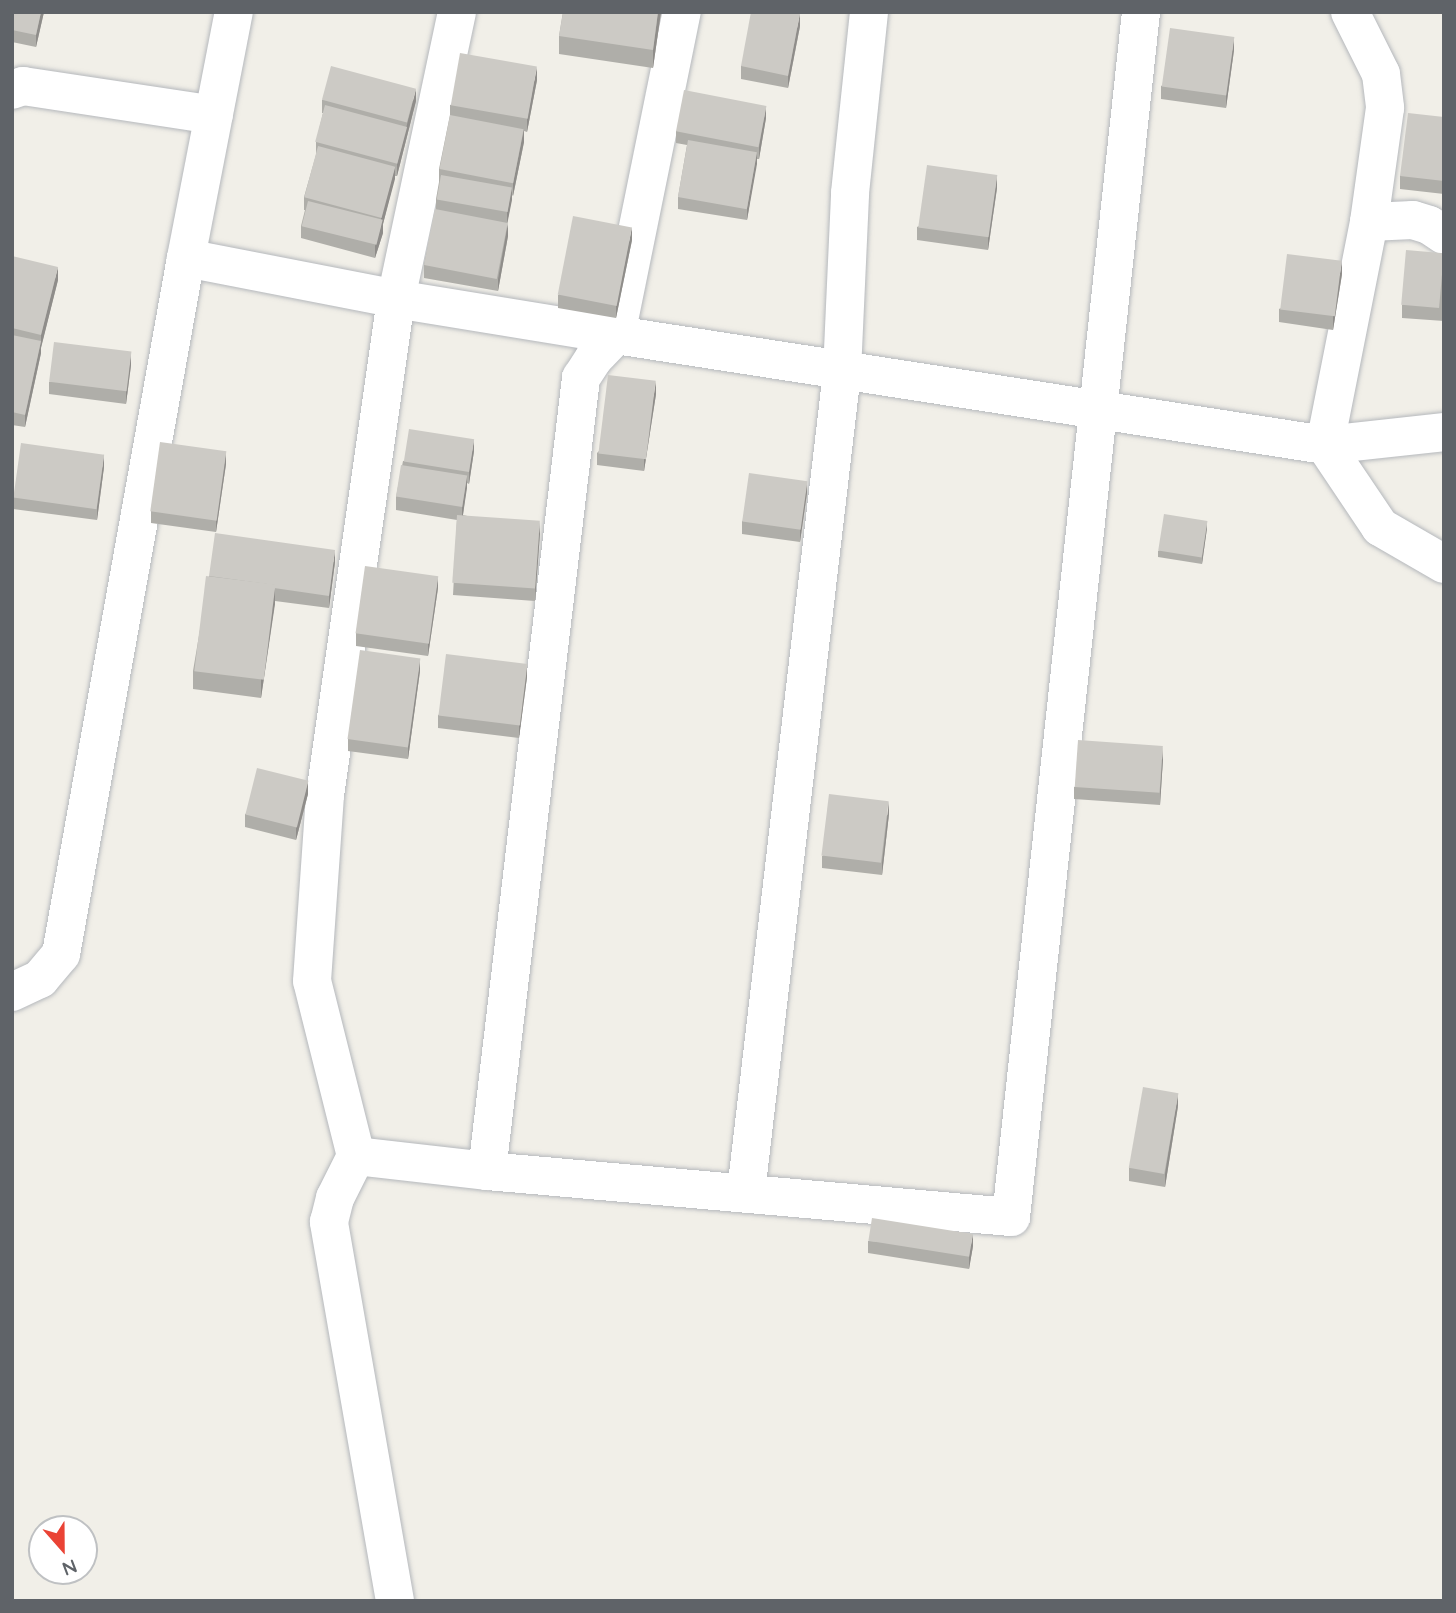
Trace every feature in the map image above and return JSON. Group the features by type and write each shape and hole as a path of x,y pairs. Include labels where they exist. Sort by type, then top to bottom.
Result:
{"street":[{"path":"12,992 40,979 61,954 186,258 234,12"},
{"path":"395,1601 329,1222 335,1198 356,1156 313,981 325,795 396,299 457,12"},
{"path":"487,1171 581,378 594,358 616,335 682,12"},
{"path":"746,1192 842,372 850,193 869,12"},
{"path":"356,1156 487,1171 1011,1217 1141,12"},
{"path":"1350,12 1381,74 1385,108 1370,222 1325,445 1380,527 1444,564"},
{"path":"12,90 23,86 214,115"},
{"path":"1370,222 1413,220 1429,225 1444,235"},
{"path":"186,258 396,299 842,372 1325,445 1444,432"}],"building":[{"path":"12,12 41,12 36,35 12,30"},
{"path":"563,12 658,12 653,50 559,36"},
{"path":"751,12 800,13 788,76 741,66"},
{"path":"1170,28 1234,37 1226,95 1162,86"},
{"path":"460,53 537,67 528,119 451,105"},
{"path":"331,66 416,89 407,123 322,100"},
{"path":"684,90 766,106 758,147 676,131"},
{"path":"325,105 407,127 397,164 315,142"},
{"path":"1408,113 1444,117 1444,181 1400,176"},
{"path":"450,115 524,129 513,183 440,169"},
{"path":"688,140 757,152 747,209 678,197"},
{"path":"318,146 395,167 382,218 304,197"},
{"path":"927,165 997,175 989,237 918,227"},
{"path":"441,175 512,188 508,212 437,200"},
{"path":"308,201 383,220 376,245 302,226"},
{"path":"435,209 508,223 497,279 424,265"},
{"path":"573,216 632,227 617,306 558,295"},
{"path":"1406,250 1444,253 1439,308 1401,305"},
{"path":"1287,254 1342,261 1335,316 1280,310"},
{"path":"12,256 58,267 41,335 12,328"},
{"path":"12,335 41,341 25,415 12,412"},
{"path":"54,342 131,352 127,391 49,382"},
{"path":"608,375 656,381 646,459 598,453"},
{"path":"409,429 474,439 469,472 404,462"},
{"path":"160,442 226,451 217,521 150,511"},
{"path":"21,443 104,455 97,509 13,497"},
{"path":"401,465 467,475 462,507 396,497"},
{"path":"749,473 807,481 801,530 742,522"},
{"path":"1164,514 1207,521 1202,557 1158,551"},
{"path":"457,515 540,521 535,589 452,583"},
{"path":"215,533 335,550 329,596 209,576"},
{"path":"365,566 438,576 429,644 356,633"},
{"path":"206,576 275,585 264,680 194,671"},
{"path":"360,650 420,658 408,748 347,739"},
{"path":"446,654 527,664 520,726 438,716"},
{"path":"1078,740 1163,746 1160,793 1075,787"},
{"path":"257,768 308,781 297,827 245,815"},
{"path":"829,794 889,801 881,863 821,856"},
{"path":"1143,1087 1178,1093 1164,1174 1129,1168"},
{"path":"872,1218 973,1234 969,1257 868,1241"}]}
